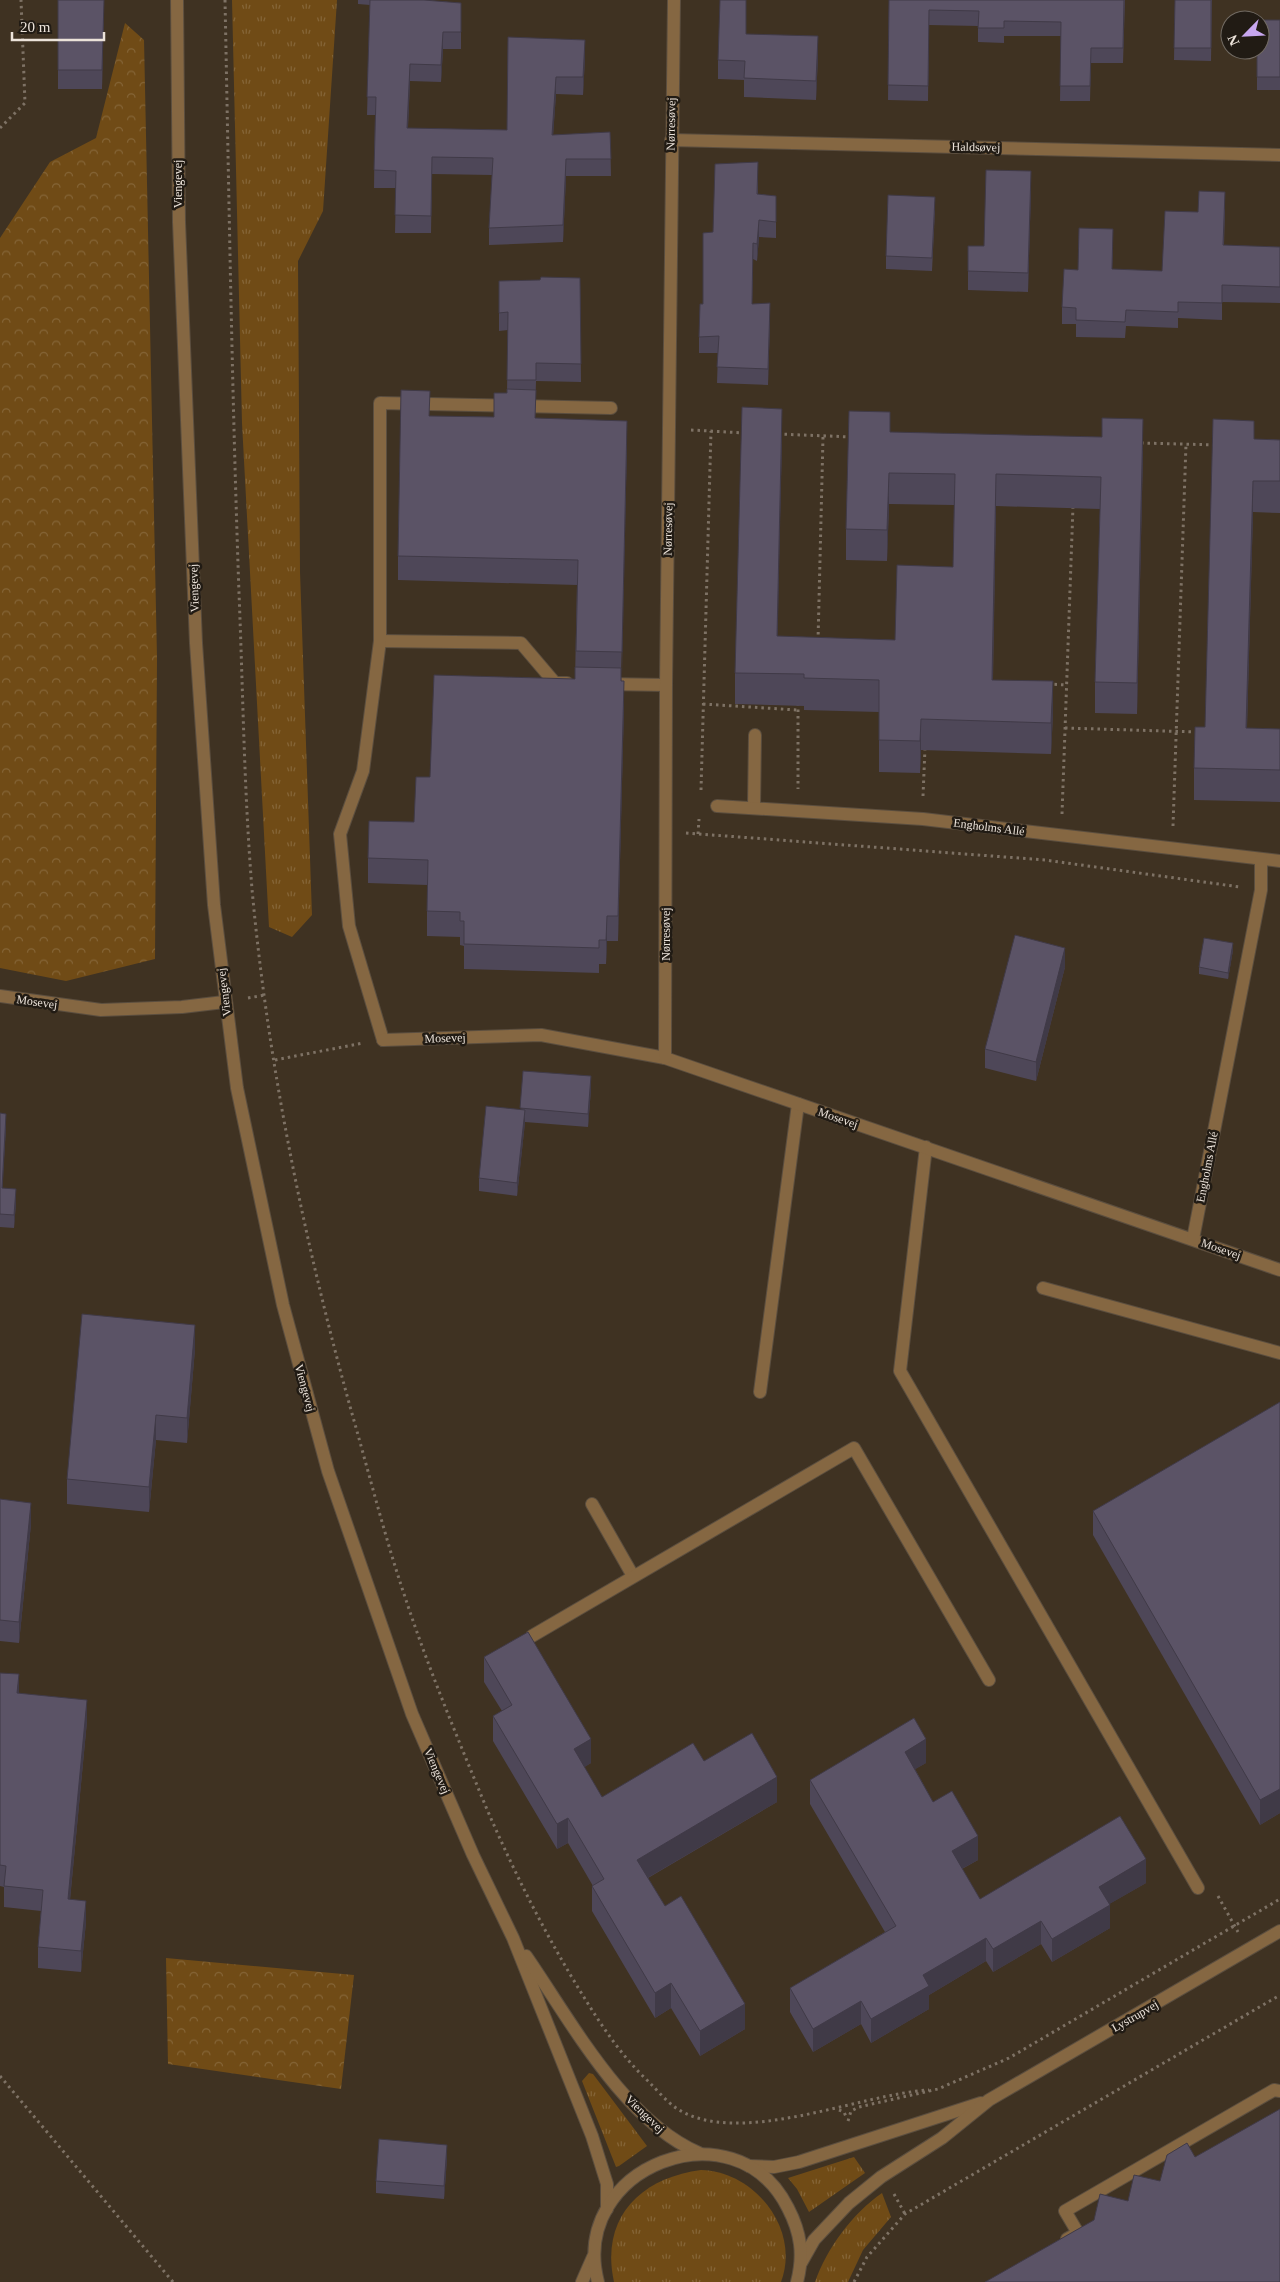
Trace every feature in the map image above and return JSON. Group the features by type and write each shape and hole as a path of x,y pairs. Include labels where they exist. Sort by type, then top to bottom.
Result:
{"street":[{"name":"Viengevej","path":"177,0 178,222 196,643 208,842 224,1002 237,1088 283,1305 328,1471 412,1714 466,1838 513,1938 592,2136 607,2184 607,2209"},
{"name":"Nørresøvej","path":"665,1058 666,685 674,0"},
{"name":"Haldsøvej","path":"671,140 1280,155"},
{"path":"383,1040 349,926 340,834 363,771 380,641 380,403 611,408"},
{"path":"380,641 521,643 555,683 666,685"},
{"path":"754,808 755,735"},
{"name":"Engholms Allé","path":"717,806 923,819 1280,861"},
{"name":"Engholms Allé","path":"1193,1239 1261,890 1260,858"},
{"name":"Mosevej","path":"0,996 101,1010 182,1007 224,1002"},
{"name":"Mosevej","path":"383,1040 541,1036 665,1058 1280,1270"},
{"path":"760,1392 798,1104"},
{"path":"926,1148 900,1371 1198,1888"},
{"path":"1043,1288 1280,1353"},
{"path":"532,1636 854,1448 989,1680"},
{"path":"592,1504 633,1576"},
{"name":"Lystrupvej","path":"801,2263 814,2240 849,2203 881,2177 942,2138 989,2100 1280,1931"},
{"name":"Viengevej","path":"513,1938 591,2051 638,2110 662,2132 701,2154"},
{"path":"1052,2248 1078,2233 1065,2211 1274,2090 1280,2091"},
{"name":"Lystrupvej","path":"746,2166 774,2167 799,2162 989,2100"},
{"path":"598,2282 594,2260 599,2228 607,2209 627,2182 644,2169 670,2158 701,2154 729,2158 746,2166 773,2186 786,2205 800,2236 801,2263 797,2282"},
{"path":"582,2282 595,2250"}],"path":[{"path":"0,128 25,102 21,0"},
{"path":"225,0 233,427 244,733 252,887 264,995 310,1252 342,1378 405,1599 449,1717 498,1834 557,1952 614,2042 640,2074 677,2109 725,2124 797,2117 835,2110 878,2098 929,2090"},
{"path":"669,429 754,433"},
{"path":"701,792 711,431"},
{"path":"774,434 862,437"},
{"path":"818,642 824,437"},
{"path":"1140,442 1224,445"},
{"path":"1172,848 1186,444"},
{"path":"1061,836 1073,499"},
{"path":"810,646 818,642 828,642"},
{"path":"1047,684 1066,685"},
{"path":"798,700 798,811"},
{"path":"704,704 798,710"},
{"path":"1065,728 1204,732"},
{"path":"923,819 926,740"},
{"path":"698,834 700,810"},
{"path":"687,833 1044,860 1261,890"},
{"path":"275,1060 383,1040"},
{"path":"1198,1888 1216,1892 1248,1950"},
{"path":"835,2110 844,2112 848,2121 851,2111 859,2107 962,2080 1009,2058 1280,1899"},
{"path":"854,2282 872,2249 905,2214 1280,1995"},
{"path":"0,2076 172,2282"}],"green space":[{"path":"232,0 337,0 323,211 298,261 300,572 312,915 292,937 269,927 242,423"},
{"path":"125,23 144,40 157,658 155,959 66,981 0,968 0,238 50,162 96,138"},
{"path":"166,1958 354,1975 341,2089 168,2064"},
{"path":"589,2073 593,2074 647,2146 616,2167 582,2081"},
{"path":"854,2157 865,2173 809,2212 797,2189 788,2178"},
{"path":"701,2170 720,2173 739,2180 755,2192 768,2206 778,2224 784,2242 785,2262 781,2282 614,2282 611,2259 613,2239 619,2221 629,2205 643,2192 660,2182 679,2174"},
{"path":"882,2193 891,2217 863,2250 848,2282 815,2282 826,2257 851,2221"}],"building":[{"path":"58,0 104,0 102,70 58,70"},
{"path":"370,0 424,0 461,3 461,32 443,32 441,65 410,64 407,128 507,130 508,37 585,40 583,77 556,77 552,135 610,132 611,159 566,159 563,225 489,228 493,158 432,157 431,216 395,215 396,171 374,170 376,97 367,97"},
{"path":"720,0 746,0 746,34 818,36 816,81 744,78 745,61 718,60"},
{"path":"889,0 1124,0 1123,48 1091,48 1090,86 1060,86 1061,22 1004,21 1004,28 978,28 979,11 929,10 928,86 888,85"},
{"path":"1175,0 1211,0 1211,48 1174,48"},
{"path":"1270,20 1280,20 1280,77 1257,77 1257,60 1270,60"},
{"path":"758,162 757,194 776,196 776,222 759,220 757,244 753,243 752,304 770,303 768,369 717,367 719,336 699,337 700,304 703,304 703,233 713,232 715,164"},
{"path":"986,170 1031,171 1028,273 968,271 968,246 984,246"},
{"path":"1199,191 1225,192 1223,245 1280,247 1280,287 1222,285 1222,303 1178,302 1178,312 1126,310 1125,322 1076,320 1076,308 1062,307 1064,269 1078,270 1079,228 1113,229 1112,269 1162,271 1165,211 1198,212"},
{"path":"888,195 935,197 932,258 886,256"},
{"path":"541,277 580,278 581,364 536,363 536,380 507,380 508,312 499,313 499,281 540,280"},
{"path":"507,389 536,390 535,418 627,421 622,652 576,651 578,560 398,556 401,390 430,391 429,416 494,417 494,393 507,393"},
{"path":"742,407 782,409 777,636 895,640 897,565 953,567 955,474 889,473 887,530 846,529 849,411 890,412 890,432 1102,437 1102,418 1143,419 1137,683 1095,682 1101,477 996,474 992,680 1053,681 1051,723 921,719 920,741 879,740 879,680 804,678 804,674 735,673"},
{"path":"1213,419 1254,421 1254,439 1280,440 1280,481 1253,481 1246,728 1280,729 1280,770 1194,768 1195,727 1205,727"},
{"path":"575,667 621,668 621,681 624,681 618,916 607,916 606,940 599,940 599,948 464,944 464,921 460,921 460,912 427,911 428,860 368,858 369,821 414,822 416,777 430,777 434,675 575,679"},
{"path":"1015,935 1065,948 1036,1062 985,1049"},
{"path":"1204,938 1233,943 1228,973 1199,967"},
{"path":"523,1071 591,1076 588,1114 520,1108"},
{"path":"486,1106 525,1110 517,1183 479,1178"},
{"path":"0,1113 6,1114 2,1188 16,1189 14,1215 0,1214"},
{"path":"82,1314 195,1325 187,1418 156,1415 149,1487 67,1479"},
{"path":"1280,1402 1280,1789 1260,1800 1093,1511"},
{"path":"0,1499 31,1503 19,1622 0,1620"},
{"path":"528,1632 591,1739 574,1749 602,1797 693,1743 704,1761 752,1733 777,1777 637,1860 665,1906 681,1896 745,2004 700,2031 671,1983 655,1993 592,1886 604,1879 568,1818 557,1824 493,1716 512,1705 484,1657"},
{"path":"0,1673 19,1674 17,1693 87,1700 68,1899 86,1901 81,1951 38,1947 43,1890 4,1886 6,1866 0,1865"},
{"path":"914,1718 926,1739 905,1752 933,1802 952,1791 978,1836 952,1851 980,1899 1120,1816 1146,1859 1099,1887 1110,1905 1052,1939 1041,1921 993,1949 986,1938 923,1975 929,1986 871,2019 861,2001 813,2029 790,1988 896,1926 810,1780"},
{"path":"1280,2109 1280,2282 985,2282 1094,2220 1100,2194 1128,2201 1134,2175 1160,2181 1167,2155 1187,2143 1195,2157"},
{"path":"379,2139 447,2145 444,2186 376,2181"}]}
